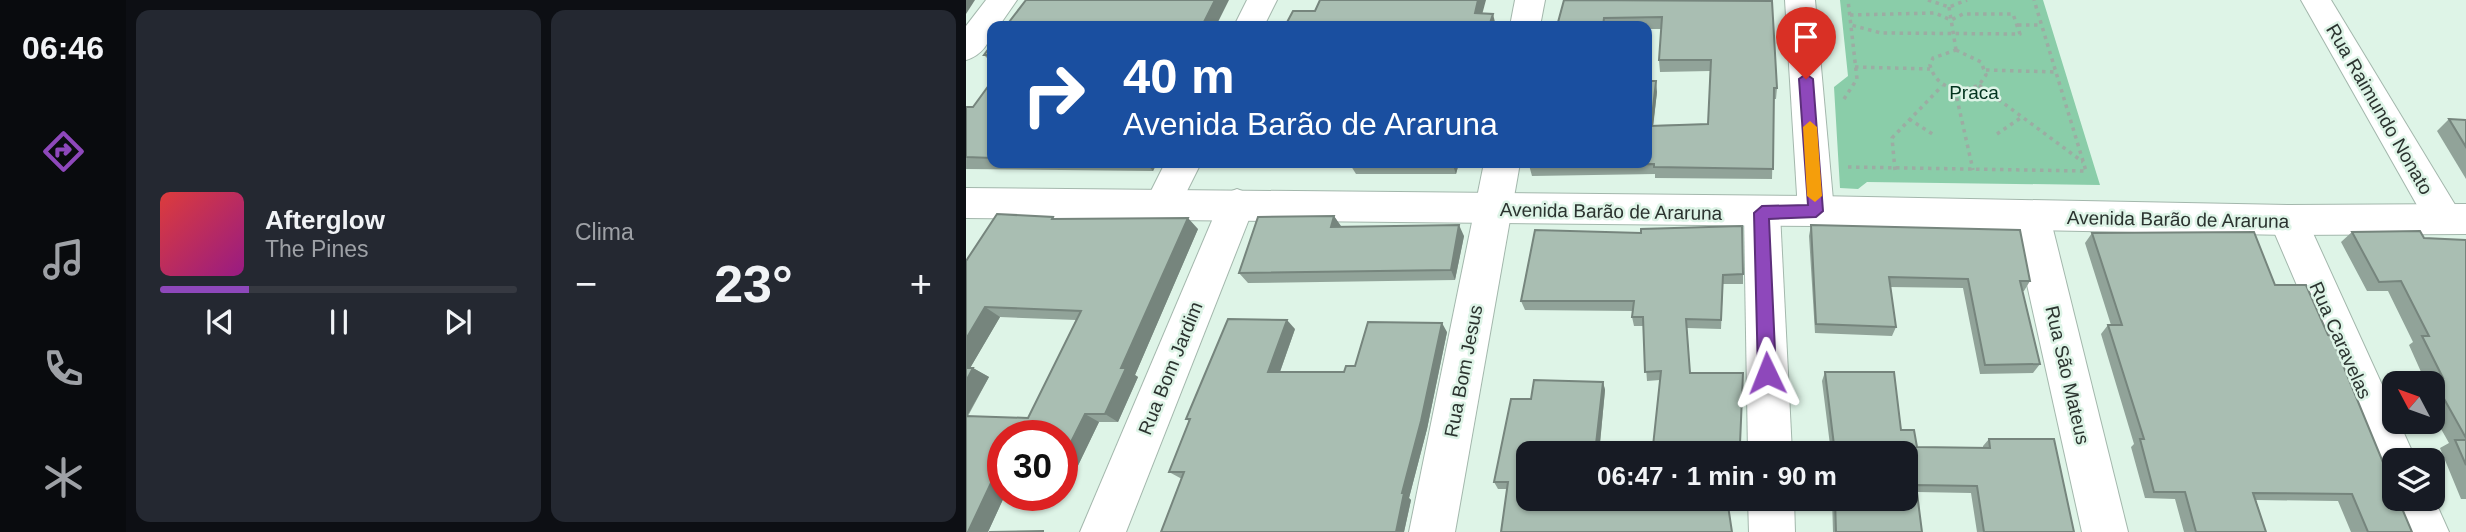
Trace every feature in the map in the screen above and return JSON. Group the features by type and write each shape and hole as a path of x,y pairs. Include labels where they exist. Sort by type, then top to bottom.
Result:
{"street":[{"path":"966,49 1002,0"},
{"path":"1252,21 1262,0"},
{"path":"1526,21 1530,0"},
{"path":"1800,0 1816,211"},
{"name":"Rua Raimundo Nonato","path":"2316,0 2455,219"},
{"path":"1163,203 1180,168"},
{"name":"Rua Bom Jesus","path":"1432,532 1501,168"},
{"name":"Avenida Barão de Araruna","path":"969,207 1163,203 1762,213 1816,211 2031,217 2455,219"},
{"name":"Rua Bom Jardim","path":"1103,532 1237,204"},
{"path":"1762,213 1770,441"},
{"name":"Rua São Mateus","path":"2031,217 2105,532"},
{"name":"Rua Caravelas","path":"2288,220 2389,448"},
{"path":"1771,511 1772,532"},
{"path":"2416,511 2426,532"}],"path":[{"path":"1844,108 1843,96 1857,79 1848,0"},
{"path":"1928,0 1949,6 1967,0"},
{"path":"1847,157 1848,169 2086,171 2034,0"},
{"path":"1949,6 1956,50"},
{"path":"1850,15 1934,13 1951,20"},
{"path":"1851,25 1881,33 2020,34 2013,13 1964,13 1951,20"},
{"path":"2018,25 2042,25"},
{"path":"1930,69 1933,58 1956,50 1975,56 1986,70"},
{"path":"1855,67 1930,69"},
{"path":"1930,69 1942,86 1955,90 1979,86 2084,162"},
{"path":"1986,70 2056,72"},
{"path":"1979,86 1986,70"},
{"path":"1895,170 1892,138 1942,86"},
{"path":"1955,90 1973,170"},
{"path":"1997,134 2022,117"},
{"path":"1909,119 1934,135"}],"green space":[{"name":"Praca","path":"1840,0 2043,0 2100,185 1867,182 1858,189 1840,188 1834,87 1848,76"}],"building":[{"path":"1026,0 1215,0 1204,21 1010,21"},
{"path":"1320,0 1478,0 1475,13 1493,14 1491,21 1288,21 1293,11 1315,11"},
{"path":"1564,0 1772,1 1777,88 1774,88 1773,169 1654,167 1652,126 1708,124 1711,60 1659,60 1662,17 1558,21"},
{"path":"1652,81 1656,81 1652,117"},
{"path":"987,88 987,158 966,157 966,107 973,107"},
{"path":"2449,119 2466,120 2466,147"},
{"path":"997,214 1053,217 1052,219 1188,218 1121,368 1126,368 1105,414 1085,414 1078,428 1078,420 987,420 987,491 968,532 966,416 1028,418 1081,311 985,307 966,339 966,261"},
{"path":"1334,216 1331,227 1459,225 1451,270 1239,273 1258,217"},
{"path":"1811,225 2020,230 2030,281 2020,281 2040,364 1985,365 1968,279 1889,277 1896,327 1816,324"},
{"path":"1742,226 1743,274 1723,275 1721,320 1686,319 1690,373 1743,373 1740,441 1654,441 1661,371 1645,372 1643,317 1632,317 1634,301 1521,301 1535,230 1641,233 1641,229"},
{"path":"2420,231 2424,238 2466,240 2466,438 2445,400 2445,371 2440,371 2422,336 2429,336 2401,281 2379,282 2352,232"},
{"path":"2254,232 2275,285 2306,285 2328,335 2331,336 2382,460 2382,511 2403,511 2412,532 2368,532 2352,494 2253,493 2266,532 2196,532 2185,492 2154,492 2140,439 2144,439 2108,325 2122,325 2092,233"},
{"path":"1228,319 1287,320 1268,372 1344,372 1346,366 1355,366 1368,322 1442,323 1402,493 1396,532 1161,532 1184,472 1169,472 1190,419 1186,419"},
{"path":"966,368 973,368 966,381"},
{"path":"1825,372 1894,372 1901,430 1914,430 1916,441 1834,441"},
{"path":"1534,380 1603,382 1596,441 1516,441 1516,511 1729,511 1732,532 1501,532 1508,482 1494,482 1511,399 1531,399"},
{"path":"1989,439 2054,439 2074,532 1984,532 1977,486 1918,485 1918,447 1990,448"},
{"path":"2455,440 2466,440 2466,465"},
{"path":"1918,501 1922,532 1836,532 1835,511 1918,511"}],"slow traffic":[{"path":"1810,127 1815,196"}],"route":[{"path":"1767,373 1762,213 1816,211 1806,79"}]}
